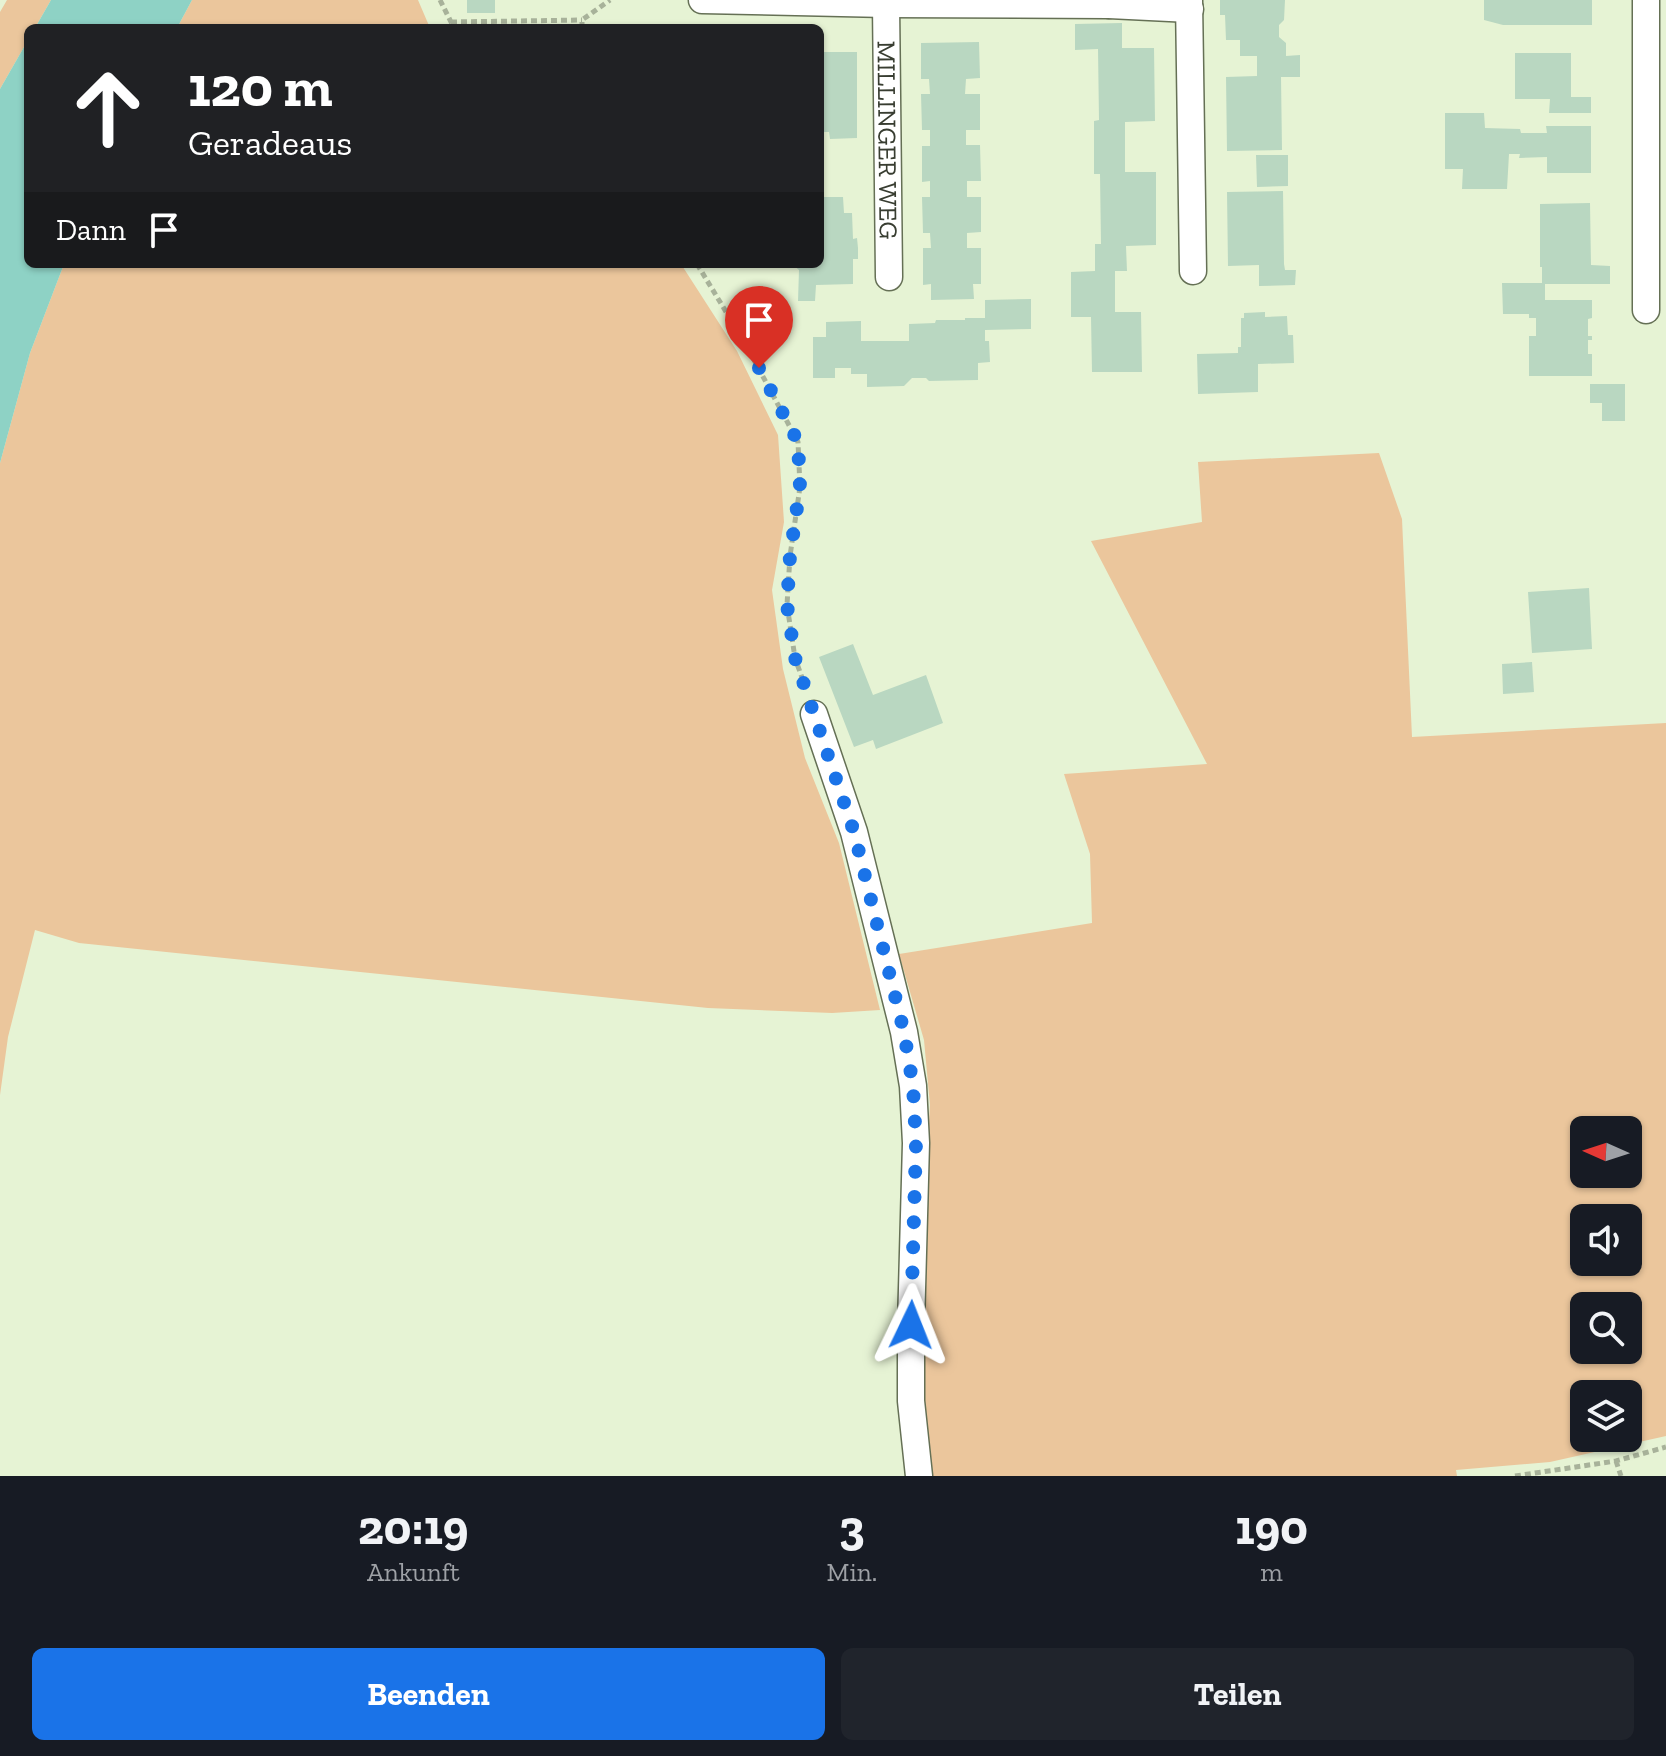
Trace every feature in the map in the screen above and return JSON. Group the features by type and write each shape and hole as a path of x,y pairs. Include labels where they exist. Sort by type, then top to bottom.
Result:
{"street":[{"name":"MILLINGER WEG","path":"702,0 886,4 1190,4 1193,271"},
{"path":"1646,0 1656,163 1646,310"},
{"name":"MILLINGER WEG","path":"886,4 889,277"},
{"path":"814,714 858,847 904,1032 913,1086 916,1143 911,1401 919,1476"}],"path":[{"path":"440,0 452,24"},
{"path":"479,24 582,20 610,0"},
{"path":"699,268 745,343 798,442 800,487 787,605 795,658 814,714"},
{"path":"1515,1476 1616,1461 1666,1447"},
{"path":"1616,1461 1621,1476"}],"shaded area":[{"path":"7,0 51,0 37,24 24,24 24,47 0,89 0,12"},
{"path":"192,0 418,0 428,24 179,24"},
{"path":"62,268 684,268 737,351 778,435 784,522 772,590 783,669 805,758 839,843 880,1010 832,1013 708,1008 79,943 35,930 8,1037 0,1095 0,463 30,353"},
{"path":"1379,453 1402,519 1412,737 1666,723 1666,1436 1642,1441 1642,1380 1570,1380 1570,1452 1595,1452 1550,1462 1456,1470 1457,1476 927,1476 920,1441 925,1184 930,1105 924,1040 899,954 1092,923 1090,854 1064,774 1207,764 1091,541 1202,522 1198,462"}],"water":[{"path":"51,0 192,0 179,24 37,24"},
{"path":"24,47 24,268 62,268 30,353 0,463 0,89"}],"building":[{"path":"467,0 495,0 495,13 467,13"},
{"path":"1220,0 1285,0 1279,37 1286,43 1286,56 1300,55 1300,77 1281,77 1282,150 1227,151 1226,77 1257,76 1257,56 1240,56 1240,40 1226,40 1225,15 1220,15"},
{"path":"1484,0 1592,0 1592,25 1503,25 1484,20"},
{"path":"1122,23 1122,48 1154,48 1155,121 1125,122 1125,172 1156,172 1156,245 1126,246 1127,271 1115,271 1115,312 1141,312 1142,372 1092,372 1091,317 1071,317 1071,272 1095,271 1095,244 1101,244 1100,174 1094,174 1094,121 1099,120 1098,49 1075,50 1075,24"},
{"path":"979,42 980,78 966,79 965,94 980,94 980,130 966,130 966,145 980,145 981,181 967,181 967,197 981,197 981,232 967,233 967,248 981,248 981,284 973,284 974,299 931,300 931,284 923,285 923,248 931,248 930,233 923,233 922,197 930,197 930,181 922,182 922,146 930,146 930,130 922,130 921,94 930,94 929,79 921,79 921,43"},
{"path":"824,52 857,52 857,138 830,139 829,132 824,132"},
{"path":"1515,53 1571,53 1571,97 1591,97 1591,113 1549,113 1550,99 1515,99"},
{"path":"1445,113 1484,113 1485,128 1520,129 1521,133 1547,133 1546,126 1591,126 1591,173 1547,173 1547,157 1519,158 1520,154 1509,154 1507,189 1462,189 1463,169 1445,169"},
{"path":"1256,155 1288,155 1288,186 1257,187"},
{"path":"1283,191 1284,264 1285,270 1296,270 1295,285 1259,286 1259,265 1228,266 1227,192"},
{"path":"824,197 843,197 844,213 852,213 853,239 857,238 858,259 853,259 853,284 816,285 815,301 798,301 797,268 824,268"},
{"path":"1590,203 1591,265 1610,266 1610,284 1545,284 1545,300 1592,300 1588,336 1592,336 1592,340 1588,340 1588,354 1592,354 1592,376 1529,376 1529,336 1536,336 1536,318 1529,318 1529,314 1503,314 1502,283 1542,283 1540,204"},
{"path":"1031,299 1031,329 985,330 990,362 978,363 978,380 929,381 926,378 912,378 904,386 867,387 867,374 851,374 851,368 835,368 835,378 813,378 813,337 826,337 826,322 861,321 861,341 909,341 909,324 985,318 985,300"},
{"path":"1265,312 1265,317 1287,316 1288,335 1293,335 1294,363 1258,364 1258,392 1198,394 1197,354 1238,353 1244,313"},
{"path":"1590,384 1625,384 1625,421 1602,421 1602,403 1590,403"},
{"path":"1589,588 1592,649 1532,653 1528,592"},
{"path":"853,644 873,695 926,675 943,723 876,749 873,740 854,747 819,657"},
{"path":"1532,662 1534,692 1503,694 1502,664"}],"route":[{"path":"759,368 798,442 800,487 787,605 795,658 854,832 904,1032 913,1086 916,1143 911,1325"}]}
